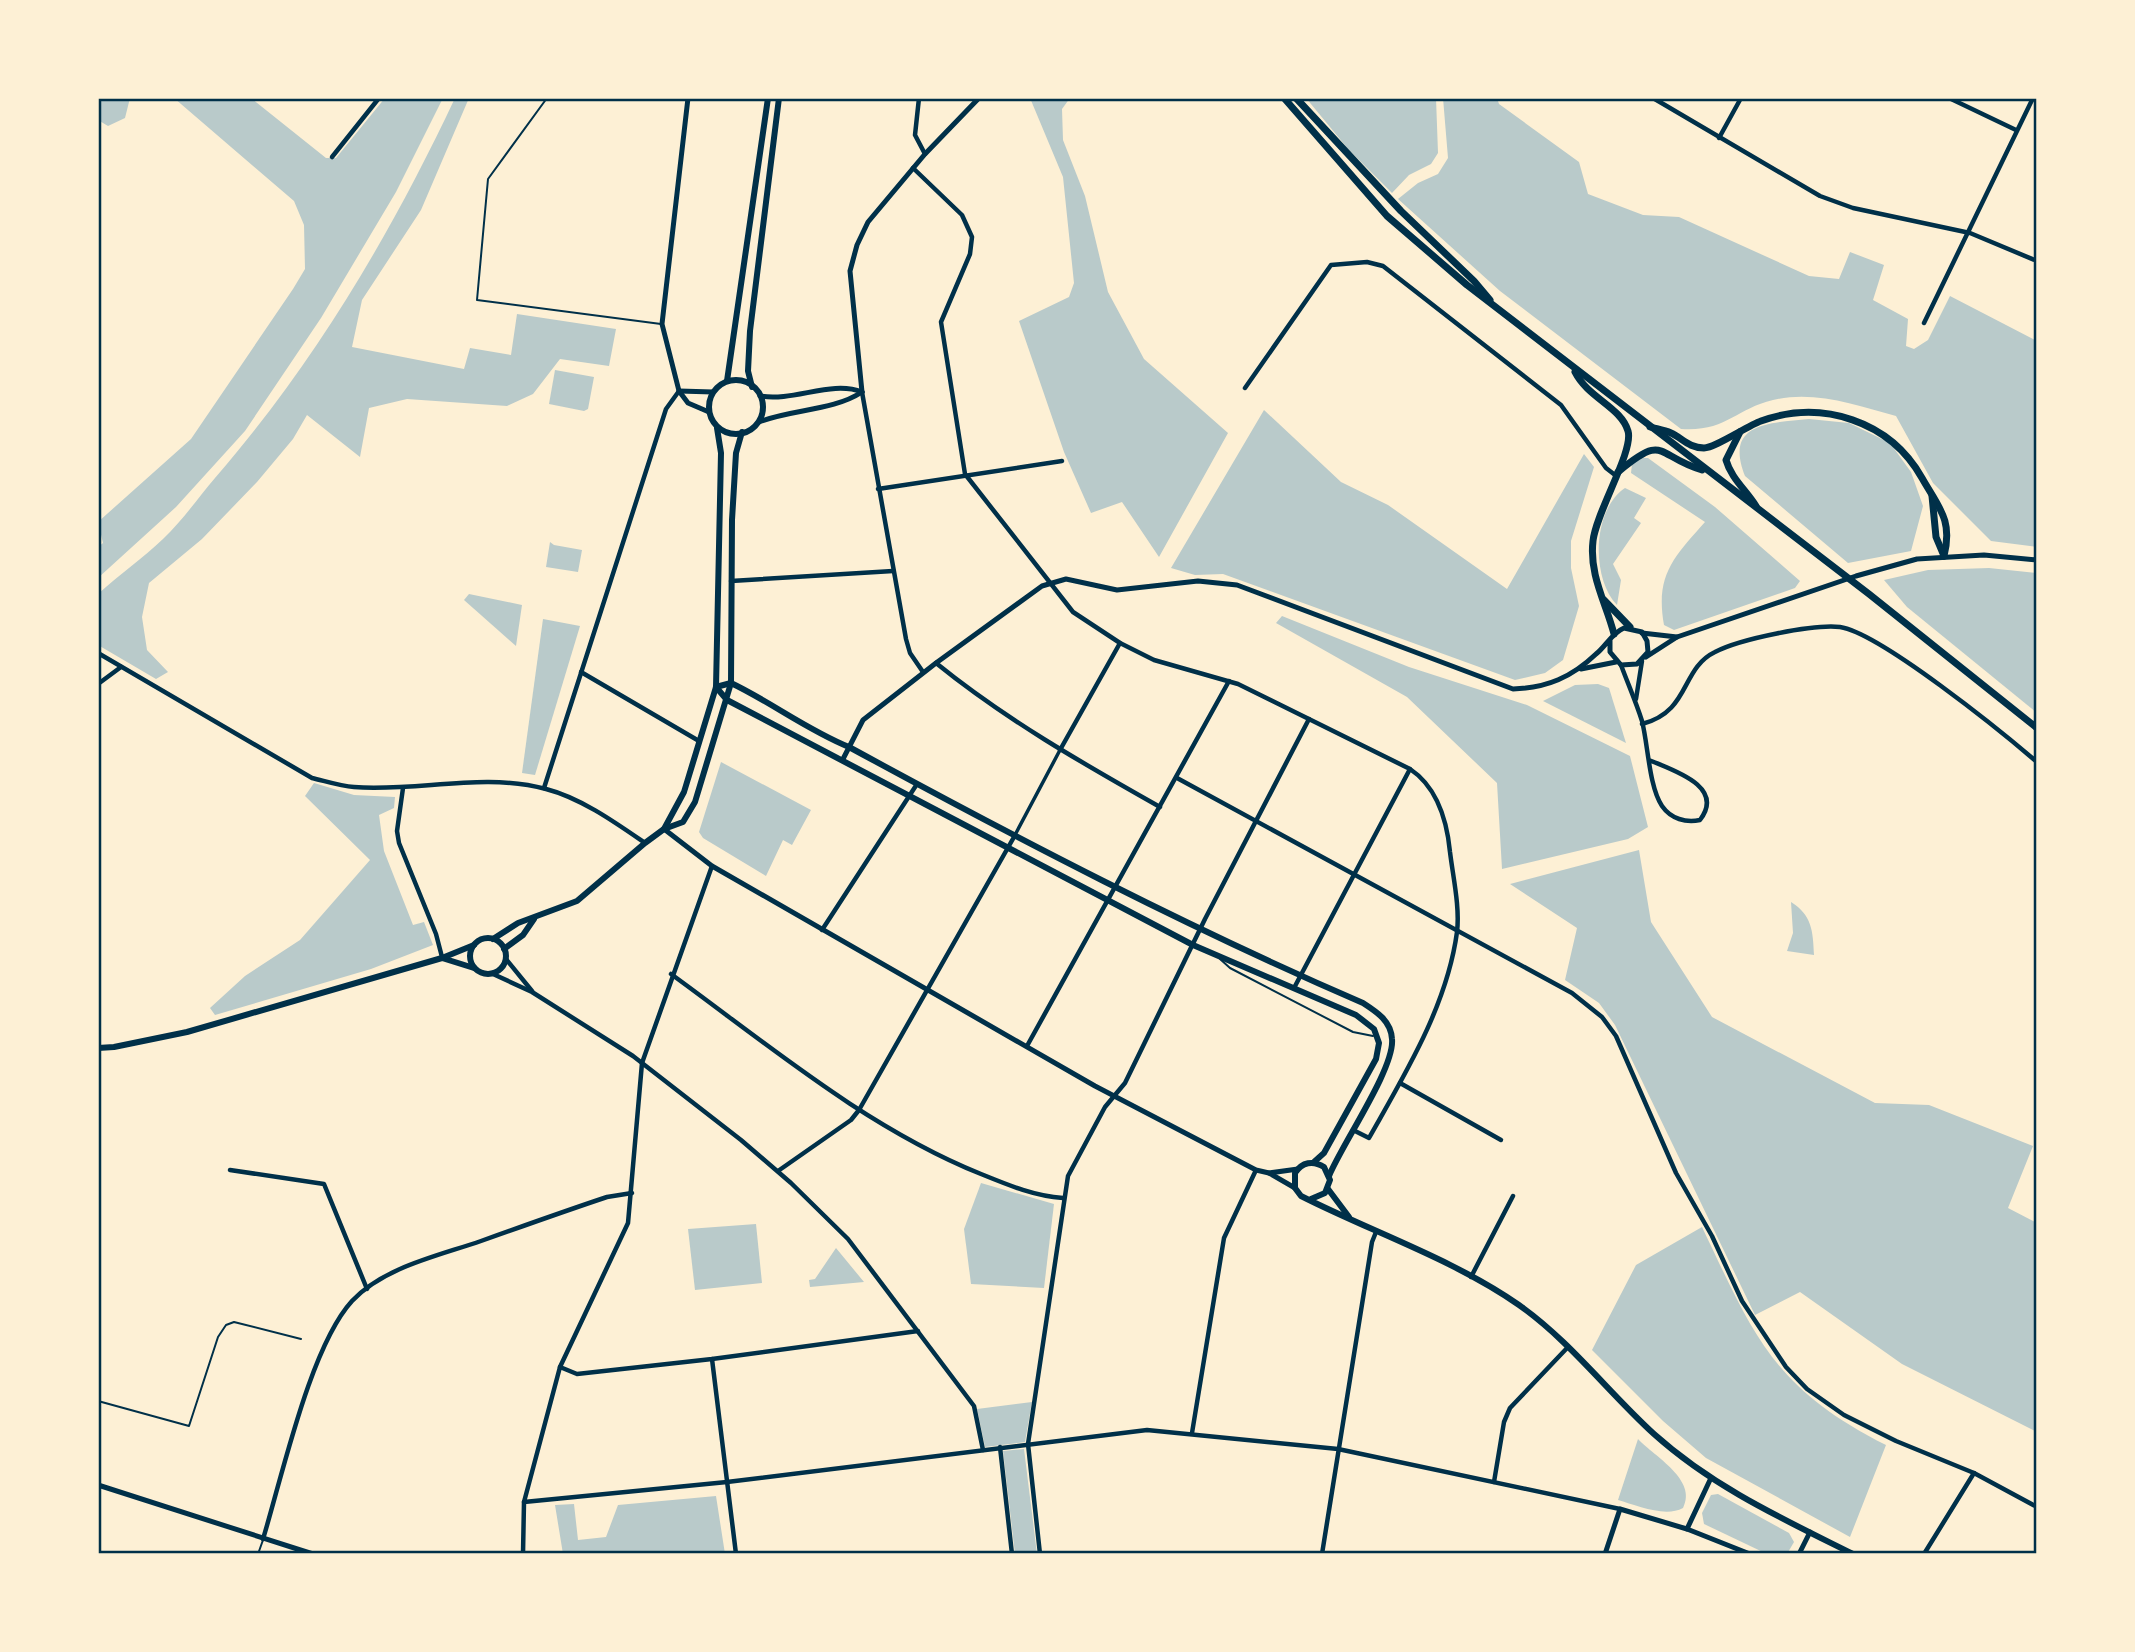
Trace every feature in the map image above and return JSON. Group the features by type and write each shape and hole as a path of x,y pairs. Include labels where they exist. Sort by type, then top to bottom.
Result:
{"highway":[{"path":"1284,98 1387,216 1497,309 1646,426 1869,594 2037,728"},
{"path":"1296,98 1321,128 1401,211 1474,281 1497,309"},
{"path":"1573,369 1582,387 1620,416 1628,428 1630,443 1600,510 1592,544 1593,574 1604,600 1612,637"},
{"path":"1646,426 1670,432 1688,445 1706,449 1758,422 1795,414 1821,413 1858,420 1893,440 1912,463 1947,523 1949,536 1944,556"},
{"path":"1740,432 1726,460 1730,474 1744,487 1758,509"},
{"path":"1615,475 1643,452 1651,449 1664,450 1687,466 1708,472"},
{"path":"1932,495 1936,537 1944,556"},
{"path":"1604,600 1630,627"}],"main road":[{"path":"727,381 768,98"},
{"path":"752,387 748,371 750,331 779,98"},
{"path":"664,829 684,792 716,687 721,453 717,428 709,412 713,392 727,381 739,381 752,387 760,396 763,410 759,422 742,432 717,428"},
{"path":"98,1048 187,1032 442,958 483,939 493,939 518,923 577,901 645,843 664,829 683,822 695,802 731,683 730,581 735,465 742,432"},
{"path":"716,687 731,683 816,733 849,747 1014,837 1199,931 1300,974 1379,1013 1389,1025 1393,1041 1388,1061 1329,1176 1328,1189 1321,1196 1311,1199"},
{"path":"716,687 727,700 1193,945 1369,1023 1378,1037 1376,1059 1324,1153 1314,1162 1298,1169 1293,1178 1294,1188 1301,1196 1471,1278 1517,1304 1568,1347 1654,1434 1710,1480 1853,1554"},
{"path":"504,949 523,934 536,917"},
{"path":"442,958 475,968 483,974 493,974 502,968 506,959 504,949 493,939"},
{"path":"474,945 470,959 475,968"},
{"path":"1314,1162 1324,1167 1329,1176"},
{"path":"1328,1189 1350,1219"}],"street":[{"path":"332,157 379,98"},
{"path":"688,98 662,324 678,391 688,403 709,412"},
{"path":"919,98 915,135 925,154"},
{"path":"923,672 910,653 878,489 862,392 850,271 857,245 868,222 925,154 979,98"},
{"path":"1653,98 1820,197 1853,208 1969,233 2037,261"},
{"path":"1719,138 1741,98"},
{"path":"1949,98 2016,130"},
{"path":"1924,323 2033,98"},
{"path":"913,168 962,215 972,237 970,254 941,322 965,474 1073,612 1120,643 1154,660 1196,674 1229,681 1310,719 1410,769 1430,788 1445,824 1457,930 1436,1010 1400,1083 1369,1138 1352,1129"},
{"path":"1245,388 1331,265 1367,262 1383,266 1561,405 1606,468 1615,475"},
{"path":"760,396 778,399 849,387 862,392"},
{"path":"678,391 713,392"},
{"path":"544,788 666,409 678,391"},
{"path":"759,422 780,414 850,400 862,392"},
{"path":"878,489 1062,461"},
{"path":"843,759 863,720 923,672 1050,582 1074,579 1117,590 1198,581 1237,585 1513,689 1548,684 1581,669 1618,663 1632,666 1677,637 1856,576 1917,559 1984,555 2037,560"},
{"path":"730,581 893,571"},
{"path":"1581,669 1612,637 1630,627 1642,632 1677,637"},
{"path":"1642,724 1658,720 1672,710 1698,668 1715,652 1797,630 1841,627 1881,645 2037,762"},
{"path":"1636,700 1648,647 1642,632"},
{"path":"1612,637 1610,652 1636,700 1649,760 1660,804 1669,814 1687,822 1700,820 1706,812 1707,801 1703,788 1684,775 1649,760"},
{"path":"778,1171 851,1120 859,1110 1014,837 1120,643"},
{"path":"98,653 312,778 350,787 403,788 453,781 544,788 566,796 645,843"},
{"path":"936,663 973,693 1060,750 1160,807"},
{"path":"98,684 121,667"},
{"path":"580,672 699,741"},
{"path":"1027,1046 1229,681"},
{"path":"1040,1554 1028,1444 1068,1176 1113,1096 1125,1083 1199,931 1310,719"},
{"path":"1294,988 1410,769"},
{"path":"1177,778 1572,993 1602,1017 1616,1036 1676,1173 1712,1236 1742,1301 1786,1367 1807,1389 1844,1415 1896,1441 1974,1473 2037,1507"},
{"path":"822,930 917,784"},
{"path":"403,788 397,831 399,843 436,934 442,958"},
{"path":"664,829 712,866 926,990 1113,1096 1294,1188"},
{"path":"523,1554 524,1502 560,1367 624,1236 632,1193 642,1063 671,974 712,866"},
{"path":"506,959 532,992"},
{"path":"493,974 532,992 642,1063 778,1171 848,1239 974,1406 983,1450"},
{"path":"671,974 874,1122 942,1158 1021,1190 1063,1198"},
{"path":"1400,1083 1501,1140"},
{"path":"1269,1173 1298,1169"},
{"path":"230,1170 324,1184 367,1289"},
{"path":"1192,1433 1224,1238 1256,1170"},
{"path":"263,1539 320,1356 338,1319 367,1289 421,1262 607,1197 632,1193"},
{"path":"1471,1278 1513,1196"},
{"path":"1322,1554 1372,1242 1376,1232"},
{"path":"560,1367 578,1374 918,1331"},
{"path":"1494,1482 1504,1422 1510,1408 1568,1347"},
{"path":"712,1359 736,1554"},
{"path":"524,1502 727,1482 1147,1430 1338,1449 1620,1509 1687,1529 1750,1554"},
{"path":"1000,1447 1012,1554"},
{"path":"1924,1554 1974,1473"},
{"path":"1687,1529 1710,1480"},
{"path":"98,1485 313,1554"},
{"path":"1605,1554 1620,1509"},
{"path":"1799,1554 1810,1532"}],"lane":[{"path":"547,98 488,178 477,300 662,324"},
{"path":"1211,951 1230,968 1353,1032 1378,1037"},
{"path":"98,1401 188,1426 218,1337 226,1325 234,1322 302,1339"},
{"path":"258,1554 263,1539"}],"shaded area":[{"path":"100,98 130,98 125,118 108,126 98,120"},
{"path":"174,98 251,98 326,158 336,158 385,98 443,98 396,192 321,318 245,431 176,507 98,578 98,547 103,543 98,522 191,439 305,269 304,225 294,201"},
{"path":"455,98 469,98 421,210 362,300 352,347 464,369 470,348 511,355 517,314 616,329 609,366 560,359 533,394 507,406 407,399 369,408 360,457 307,415 293,439 257,482 202,539 149,583 142,617 147,650 168,672 156,679 98,645 98,594 177,525 285,390 318,344 377,248"},
{"path":"1030,98 1070,98 1062,109 1063,140 1085,196 1108,292 1144,359 1228,433 1159,557 1122,502 1091,513 1064,452 1019,321 1069,297 1074,283 1063,177"},
{"path":"1306,98 1436,98 1438,153 1431,164 1409,175 1392,193 1349,150"},
{"path":"1443,98 1497,98 1499,104 1579,162 1588,194 1643,215 1679,217 1809,276 1839,279 1850,252 1884,265 1873,300 1908,319 1906,346 1914,349 1928,340 1950,296 2037,341 2037,547 1991,541 1933,483 1896,416 1835,400 1788,397 1760,404 1720,424 1681,429 1500,291 1398,199 1418,183 1438,174 1448,158"},
{"path":"555,370 594,377 588,409 584,411 549,404"},
{"path":"1264,410 1341,482 1388,505 1507,589 1584,454 1594,467 1571,541 1571,568 1579,606 1563,660 1545,673 1515,680 1223,574 1195,575 1171,568"},
{"path":"1809,419 1849,423 1890,443 1911,472 1923,506 1911,551 1848,563 1745,476 1740,445 1745,436 1765,425"},
{"path":"1648,458 1715,507 1800,581 1795,588 1674,630 1664,625 1662,593 1665,580 1676,557 1705,522 1631,473 1632,464"},
{"path":"1625,488 1646,498 1634,518 1641,523 1613,564 1621,580 1617,605 1603,578 1599,545 1606,512 1614,498"},
{"path":"550,542 582,550 578,572 546,567"},
{"path":"1989,568 2037,573 2037,713 1907,607 1884,580 1928,570"},
{"path":"469,594 522,605 516,646 464,600"},
{"path":"1282,616 1409,667 1527,705 1630,756 1648,827 1628,839 1502,869 1497,783 1407,697 1276,623"},
{"path":"543,619 580,626 535,775 522,773"},
{"path":"1598,684 1609,688 1626,743 1543,701 1575,685"},
{"path":"721,762 811,810 792,845 783,840 766,876 703,838 699,832"},
{"path":"314,783 354,795 395,797 394,808 379,815 384,851 413,925 424,922 433,945 371,969 215,1015 210,1008 245,976 300,940 370,860 305,796"},
{"path":"1639,850 1651,922 1712,1017 1875,1103 1929,1105 2033,1146 2008,1208 2037,1223 2037,1432 1902,1364 1800,1292 1755,1315 1615,1025 1599,1003 1565,980 1577,928 1510,884"},
{"path":"1791,902 1803,912 1810,924 1814,955 1787,951 1793,933"},
{"path":"981,1183 1054,1204 1044,1288 971,1284 964,1229"},
{"path":"756,1224 762,1283 695,1290 688,1229"},
{"path":"1702,1227 1753,1329 1771,1356 1792,1380 1817,1402 1848,1424 1886,1445 1850,1537 1706,1458 1663,1421 1592,1350 1636,1265"},
{"path":"836,1248 864,1282 810,1287 809,1280 815,1279"},
{"path":"1032,1402 1025,1442 985,1447 977,1409"},
{"path":"1638,1439 1680,1479 1685,1488 1683,1508 1668,1512 1659,1511 1618,1500"},
{"path":"1024,1449 1037,1554 1015,1554 1003,1451"},
{"path":"1718,1494 1789,1533 1794,1542 1787,1554 1767,1554 1704,1524 1702,1513 1711,1495"},
{"path":"716,1496 725,1554 563,1554 555,1505 574,1504 578,1540 606,1537 618,1505"}]}
